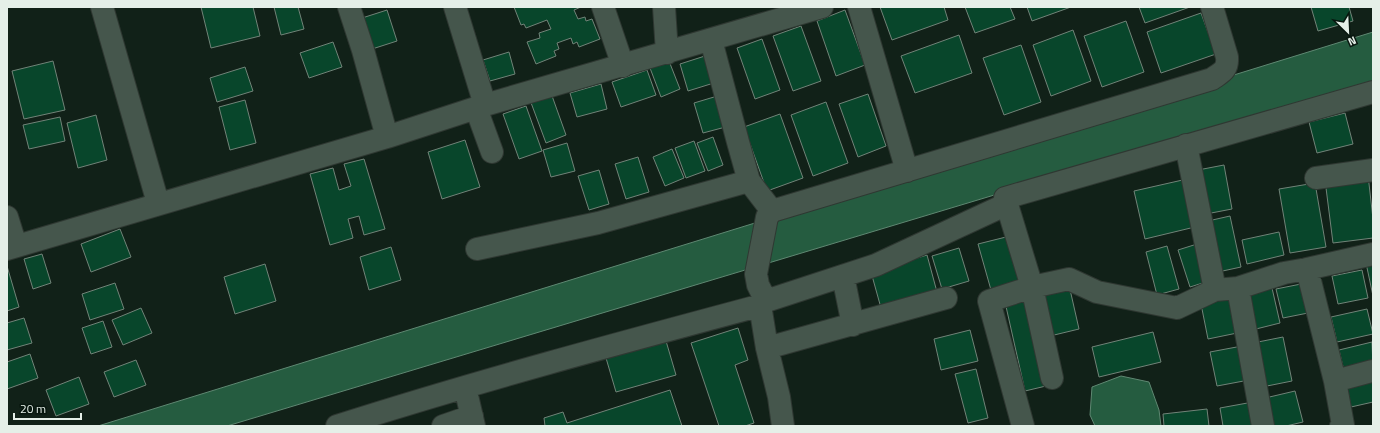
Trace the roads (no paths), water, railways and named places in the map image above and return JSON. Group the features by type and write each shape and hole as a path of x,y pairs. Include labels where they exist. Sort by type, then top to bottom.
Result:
{"street":[{"path":"102,7 158,204"},
{"path":"350,7 387,137"},
{"path":"455,7 492,152"},
{"path":"603,7 623,66"},
{"path":"664,7 667,53"},
{"path":"7,217 11,248 387,137 481,107 822,7"},
{"path":"859,7 907,171"},
{"path":"769,214 1212,79 1223,72 1227,65 1227,57 1212,7"},
{"path":"711,40 750,181 769,214 756,274 758,286 764,303 761,311 767,348 779,397 782,426"},
{"path":"1052,378 1032,287 1005,198 1373,92"},
{"path":"1186,146 1215,290"},
{"path":"1316,178 1373,170"},
{"path":"477,249 598,223 750,181"},
{"path":"337,426 412,402 764,303 876,265 1007,204"},
{"path":"1023,426 989,301 1032,287 1069,279 1097,292 1177,308 1215,290 1238,288 1284,273 1373,254"},
{"path":"1307,269 1335,382 1344,425 1341,426"},
{"path":"843,276 853,325"},
{"path":"1238,288 1263,426"},
{"path":"767,348 946,298"},
{"path":"1335,382 1372,371"},
{"path":"443,426 473,421 465,387"}]}
